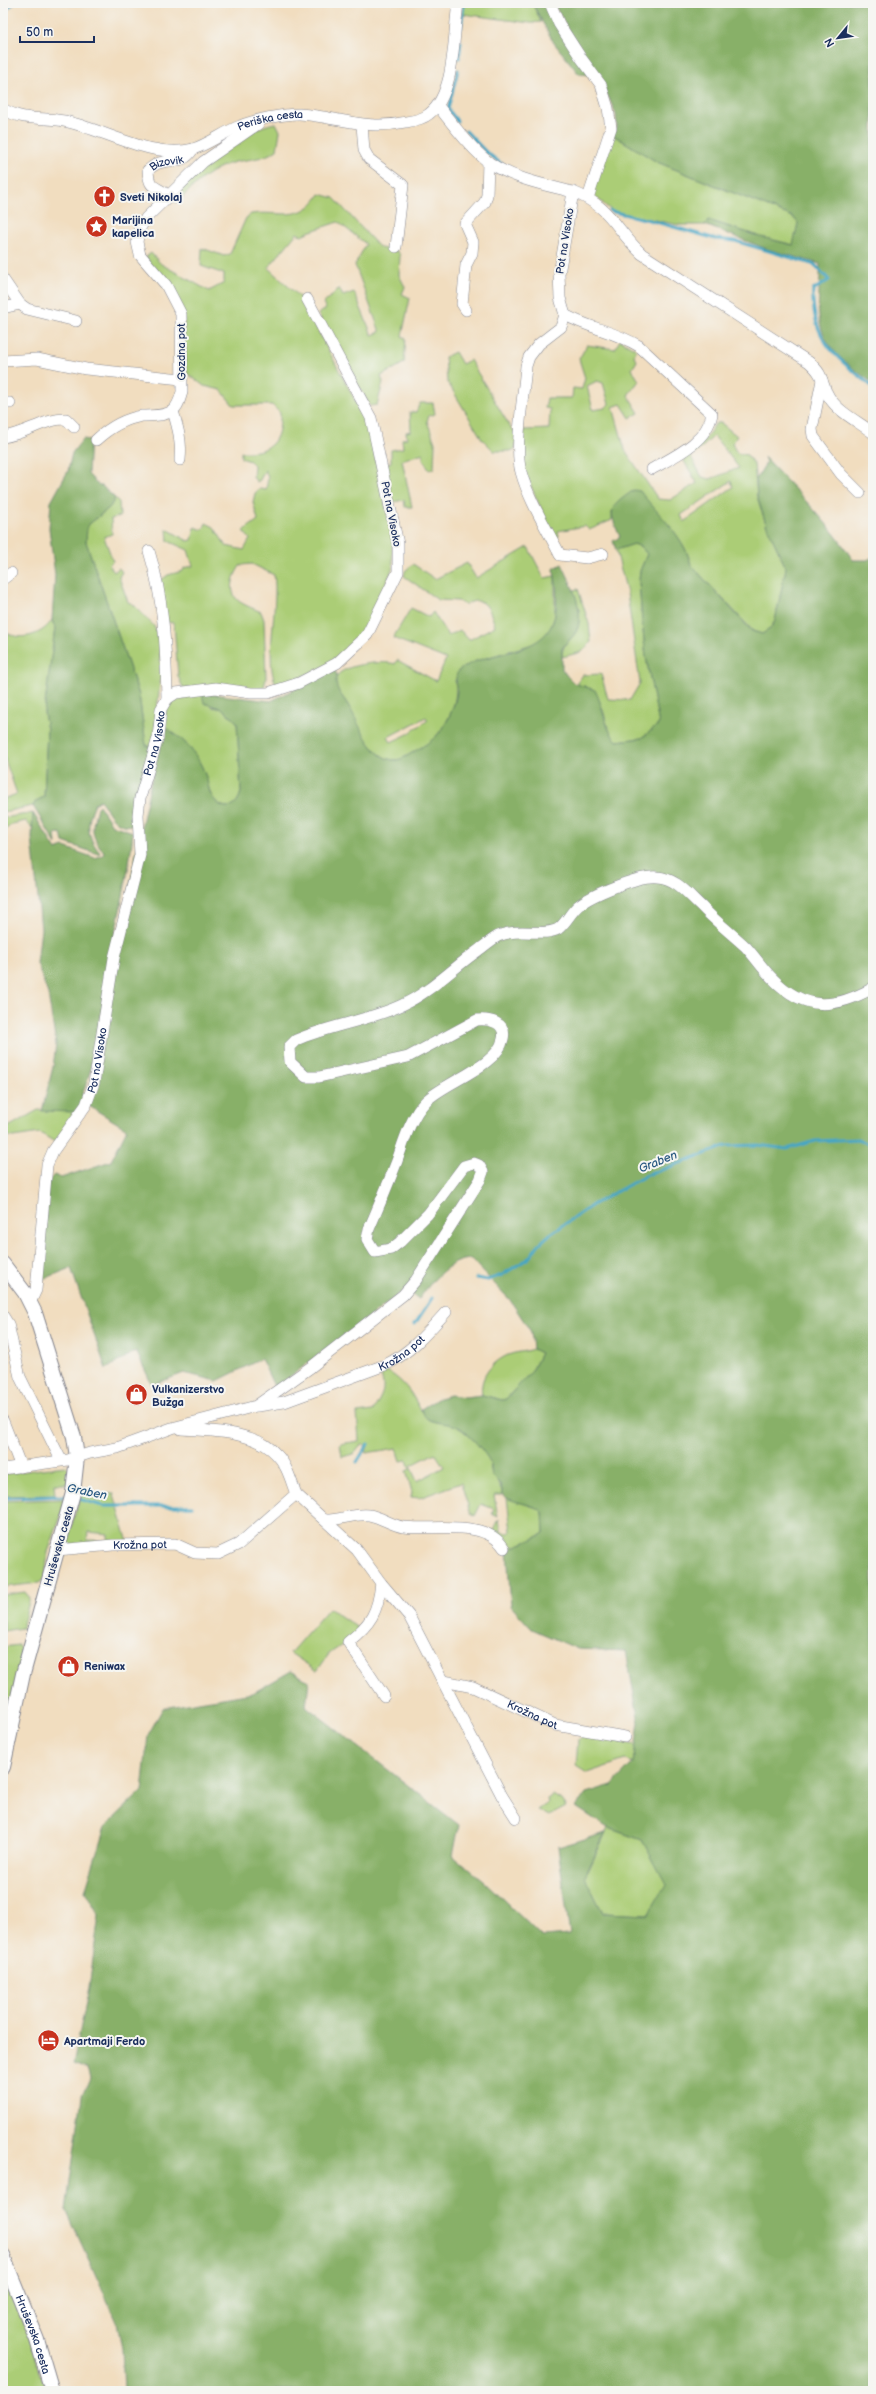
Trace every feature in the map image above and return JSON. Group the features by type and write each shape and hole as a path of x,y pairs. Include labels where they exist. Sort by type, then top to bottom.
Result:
{"street":[{"path":"438,106 452,63 458,3"},
{"name":"Pot na Visoko","path":"550,3 559,24 580,58 601,85 608,108 611,128 588,198"},
{"name":"Periška cesta","path":"3,109 12,114 28,119 64,121 94,129 129,142 155,148 193,149 240,126 300,114 362,125 386,127 410,122 427,116 438,106"},
{"name":"Pot na Visoko","path":"438,106 488,162 500,169 536,183 573,192 588,198 608,213 629,243 642,254 809,362 819,371 823,378 829,397 836,405 873,433"},
{"name":"Gozdna pot","path":"173,411 179,403 182,392 181,314 166,285 140,255 136,242 139,230 146,218 168,195 204,162 262,121"},
{"path":"362,125 364,150 370,159 403,185 396,246"},
{"name":"Bizovik","path":"168,195 153,188 148,181 148,170 159,163 182,160 188,156 193,149"},
{"path":"466,310 462,304 466,265 472,253 473,242 465,224 485,202 487,195 488,162"},
{"name":"Pot na Visoko","path":"565,315 560,298 559,274 573,192"},
{"path":"3,280 20,304 34,311 76,321"},
{"name":"Pot na Visoko","path":"30,1303 36,1290 47,1165 53,1151 86,1105 94,1083 114,958 140,855 138,815 140,798 158,738 161,709 166,699 176,694 216,688 251,693 268,693 299,683 337,663 367,635 398,572 398,544 371,418 307,299"},
{"path":"3,308 20,304"},
{"path":"603,554 587,558 560,555 521,471 518,452 526,366 529,356 539,344 561,327 565,315 584,325 627,339 639,346 712,414 711,421 701,435 681,453 652,469"},
{"path":"3,361 37,359 86,369 181,379"},
{"path":"823,378 813,422 812,436 841,474 860,493"},
{"path":"96,440 108,429 125,421 141,416 162,415 173,411 179,433 181,447 180,460"},
{"path":"3,437 17,435 55,418 66,419 74,427"},
{"path":"149,551 159,581 166,654 166,699"},
{"name":"Krožna pot","path":"256,1406 317,1362 402,1295 416,1280 480,1180 482,1169 474,1163 464,1166 458,1171 428,1214 391,1248 376,1252 367,1239 369,1228 404,1138 425,1102 441,1089 489,1060 504,1040 503,1031 498,1023 489,1020 477,1020 408,1058 319,1077 306,1077 297,1071 290,1062 289,1047 296,1040 307,1035 349,1024 404,1005 419,996 496,937 511,931 553,931 562,925 578,906 598,896 645,878 662,878 683,889 746,948 774,980 792,995 812,1003 832,1004 849,1001 873,988"},
{"name":"Hruševska cesta","path":"3,1264 30,1303 39,1323 74,1437 77,1457 72,1498 21,1681 3,1768"},
{"name":"Krožna pot","path":"3,1469 61,1460 117,1448 172,1428 256,1406 284,1402 385,1366 400,1358 446,1312"},
{"path":"3,1316 8,1324 20,1377 61,1460"},
{"path":"3,1421 21,1467"},
{"name":"Krožna pot","path":"172,1428 228,1432 262,1443 277,1455 290,1476 296,1494 358,1550 381,1583 409,1616 444,1681 502,1796 516,1818"},
{"name":"Krožna pot","path":"57,1550 113,1545 175,1544 195,1553 218,1554 239,1544 296,1494"},
{"path":"326,1520 368,1515 403,1527 451,1526 481,1532 499,1540 504,1548"},
{"path":"381,1583 379,1602 374,1615 365,1629 348,1642 384,1696"},
{"name":"Krožna pot","path":"444,1681 474,1687 555,1725 625,1738"},
{"name":"Hruševska cesta","path":"3,2256 37,2340 52,2391"}],"green space":[{"path":"465,3 532,3 541,22 530,23 463,14"},
{"path":"532,3 546,3 590,75 579,74 554,43"},
{"path":"553,3 873,3 873,383 840,357 827,342 820,322 818,308 820,264 767,249 705,225 708,220 761,237 793,245 798,223 793,217 657,162 613,135 617,128 616,114 607,94"},
{"path":"276,123 280,131 277,150 262,157 235,162 218,168 203,178 177,203 171,199 206,166 235,143 249,133 263,126"},
{"path":"613,135 657,162 793,217 798,223 794,245 761,237 708,220 705,225 679,225 612,211 592,194"},
{"path":"320,194 334,198 380,248 397,251 400,255 399,275 405,287 402,294 410,298 402,336 406,338 404,363 381,376 383,383 377,405 370,406 318,314 326,309 323,304 339,288 343,296 354,292 372,335 380,332 355,265 366,244 338,222 308,232 302,236 297,233 268,268 300,297 363,415 370,433 392,536 393,567 368,629 334,662 284,685 276,683 271,662 275,600 274,575 252,564 241,565 234,579 232,589 236,598 240,602 261,612 264,620 266,679 264,687 258,690 183,688 178,676 174,623 164,622 161,580 168,575 183,571 184,568 193,566 188,550 168,541 167,529 188,541 192,540 195,527 203,530 206,523 214,527 226,546 244,550 250,539 243,531 258,520 253,502 255,493 260,489 266,490 268,478 265,470 260,480 257,482 253,477 254,465 250,461 241,458 241,452 259,451 272,444 276,439 278,432 280,413 272,405 233,405 221,390 204,386 188,374 185,365 184,317 146,257 151,253 161,264 209,291 224,283 224,274 201,266 202,248 224,256 230,254 246,218 251,214 289,214 297,212 305,209 313,203"},
{"path":"620,340 636,349 634,356 637,361 632,369 639,381 628,395 639,413 630,418 621,404 613,407 625,450 658,499 670,500 697,483 684,461 690,449 706,438 716,423 721,423 737,436 732,444 737,453 747,455 754,464 757,496 766,524 786,568 775,621 770,629 762,634 753,631 691,565 679,539 649,503 612,511 612,520 589,530 585,526 558,531 559,536 554,538 522,466 524,430 549,429 550,409 545,408 547,398 572,398 573,388 582,389 585,378 579,359 587,345 615,349","holes":["597,381 603,383 609,404 605,408 593,410 587,386","714,436 739,468 710,479 702,477 690,455 698,451","731,481 733,487 684,522 681,515"]},
{"path":"455,352 462,364 470,360 512,430 518,431 515,449 510,451 494,451 482,439 447,381 445,357"},
{"path":"420,403 433,403 435,414 429,416 427,421 435,443 434,468 429,470 423,459 423,453 402,460 412,507 405,507 404,500 393,502 385,465 391,462 391,450 403,448 402,439 407,438 406,432 411,431 410,412 416,412"},
{"path":"83,439 90,440 88,474 99,486 102,486 115,498 110,507 87,526 86,542 139,695 146,745 153,748 134,825 121,824 117,822 100,800 95,803 90,818 89,830 92,841 100,853 98,854 63,842 61,833 55,834 56,844 33,806 36,801 44,797 47,730 44,712 55,628 52,620 55,575 49,528 51,502 68,471 72,453"},
{"path":"764,457 822,519 844,546 853,560 867,560 873,557 873,2391 124,2391 122,2349 117,2322 66,2210 82,2096 90,2078 87,2069 73,2064 89,1988 99,1915 85,1891 105,1827 142,1791 148,1735 163,1708 253,1693 291,1671 309,1681 306,1706 459,1825 453,1856 484,1881 542,1937 570,1935 558,1847 605,1833 585,1877 603,1913 648,1915 666,1884 642,1840 608,1828 576,1807 586,1793 612,1785 633,1763 639,1722 626,1651 578,1649 532,1629 511,1606 507,1551 544,1533 543,1512 534,1507 507,1498 503,1493 501,1486 492,1475 491,1464 488,1458 472,1439 460,1428 449,1424 432,1421 424,1415 421,1409 439,1398 451,1395 465,1397 482,1395 502,1400 506,1399 532,1371 541,1353 533,1349 531,1332 510,1300 471,1259 463,1260 448,1267 429,1285 419,1299 412,1294 421,1282 410,1286 275,1388 261,1359 217,1381 184,1373 152,1385 136,1351 106,1369 71,1268 41,1280 48,1181 54,1175 61,1178 111,1161 127,1129 89,1106 108,1011 133,868 164,727 184,742 195,754 203,769 210,793 213,798 221,805 229,807 236,802 241,792 237,722 223,709 204,703 202,693 271,701 334,669 337,675 337,688 372,747 387,759 396,760 402,758 424,746 444,727 452,711 456,697 456,678 458,671 471,663 517,650 531,644 543,636 552,625 556,608 557,598 553,569 562,564 570,580 577,600 579,619 578,627 574,635 562,649 562,669 574,683 595,690 609,730 617,741 642,738 659,724 646,657 639,581 640,571 647,554 641,547 634,544 616,550 613,541 620,537 612,515 615,505 634,490 640,491 677,535 688,554 691,565 752,631 762,634 770,629 775,621 786,568 766,524 757,496 756,479 766,463"},
{"path":"115,498 119,502 120,516 111,519 112,534 104,537 113,561 109,565 114,572 119,568 122,572 119,577 128,602 133,604 154,626 159,640 161,672 153,748 146,745 139,695 86,542 87,526 110,507"},
{"path":"634,544 641,547 647,554 640,571 639,581 646,657 659,724 642,738 617,741 609,729 602,708 595,694 587,687 576,684 583,675 601,674 608,699 630,700 640,683 627,593 616,550"},
{"path":"528,547 544,578 555,576 555,616 548,635 536,643 473,662 455,680 456,695 452,710 435,738 403,758 398,760 387,759 373,748 361,731 335,685 337,675 352,667 371,663 395,664 397,660 436,681 446,659 393,638 411,608 429,617 433,612 448,636 460,630 469,640 495,626 489,609 482,602 477,601 465,605 458,601 438,600 404,576 405,571 413,564 435,579 467,563 476,578","holes":["426,717 428,720 408,734 391,742 388,737"]},
{"path":"578,589 589,624 591,642 582,652 562,657 566,643 573,636 578,626 579,614 577,601 573,590"},
{"path":"52,620 55,628 44,712 47,730 44,797 36,801 33,806 3,812 3,799 17,794 3,754 3,631 16,636 30,636 48,626"},
{"path":"202,693 212,707 223,709 237,722 241,792 236,802 229,807 221,805 213,798 210,793 203,769 195,754 184,742 164,727 166,710 176,697"},
{"path":"99,805 112,825 133,832 129,865 109,964 96,1047 88,1079 82,1095 87,1098 78,1112 42,1111 53,1067 56,1044 48,994 37,963 41,929 32,838 33,813 56,850 64,847 95,858 103,855 104,852 99,846 93,831 95,814"},
{"path":"33,813 32,828 26,821 12,824 3,832 3,818"},
{"path":"38,1110 78,1112 55,1142 40,1133 13,1137 3,1135 3,1130"},
{"path":"533,1349 541,1353 532,1371 506,1399 502,1400 482,1395 485,1376 492,1366 508,1355"},
{"path":"385,1370 402,1383 426,1416 456,1426 473,1439 483,1450 490,1461 491,1472 500,1486 503,1495 494,1495 498,1517 492,1514 494,1509 481,1504 475,1516 470,1512 461,1483 419,1498 411,1497 412,1492 406,1471 410,1469 407,1460 401,1461 397,1448 366,1453 368,1446 362,1444 354,1454 342,1457 340,1444 359,1441 357,1413 373,1411 381,1396 383,1383 380,1371","holes":["435,1453 444,1467 417,1481 410,1466"]},
{"path":"65,1466 69,1470 70,1484 54,1484 55,1495 3,1496 3,1474"},
{"path":"81,1493 114,1494 129,1546 66,1545","holes":["88,1532 108,1534 108,1541 87,1540"]},
{"path":"507,1498 540,1509 544,1517 544,1533 507,1551 491,1536 499,1519 501,1532 509,1533 511,1531"},
{"path":"65,1499 66,1502 48,1552 45,1578 39,1583 4,1587 3,1501"},
{"path":"25,1592 30,1598 22,1628 3,1631 3,1595"},
{"path":"329,1608 362,1631 329,1654 317,1671 290,1653"},
{"path":"18,1645 21,1649 21,1656 3,1740 3,1647"},
{"path":"586,1735 636,1745 633,1763 625,1760 587,1773 576,1766 578,1739"},
{"path":"553,1795 561,1800 566,1807 549,1816 538,1810 548,1803 547,1799"},
{"path":"608,1828 642,1840 667,1884 648,1915 603,1913 585,1878"},
{"path":"3,2271 31,2342 46,2391 3,2391"}],"waterway":[{"path":"3,12 14,3"},
{"path":"461,28 464,3"},
{"path":"459,58 461,42"},
{"path":"457,121 448,109 458,70"},
{"path":"466,131 486,152 503,165"},
{"path":"610,211 649,220 716,239 735,241 815,265 829,280 813,290 816,323 829,347 848,367 873,387"},
{"name":"Graben","path":"476,1278 488,1280 502,1275 529,1258 539,1244 549,1235 594,1204 645,1176 726,1146 758,1145 787,1149 815,1141 859,1139 873,1147"},
{"name":"Graben","path":"415,1324 432,1298"},
{"name":"Graben","path":"357,1462 368,1444"},
{"name":"Graben","path":"3,1498 67,1496"},
{"name":"Graben","path":"75,1498 103,1506 192,1506"}],"place":[{"name":"Sveti Nikolaj","path":"105,197"},
{"name":"Marijina kapelica","path":"97,226"},
{"name":"Vulkanizerstvo Bužga","path":"137,1395"},
{"name":"Reniwax","path":"68,1666"},
{"name":"Apartmaji Ferdo","path":"49,2041"}]}
